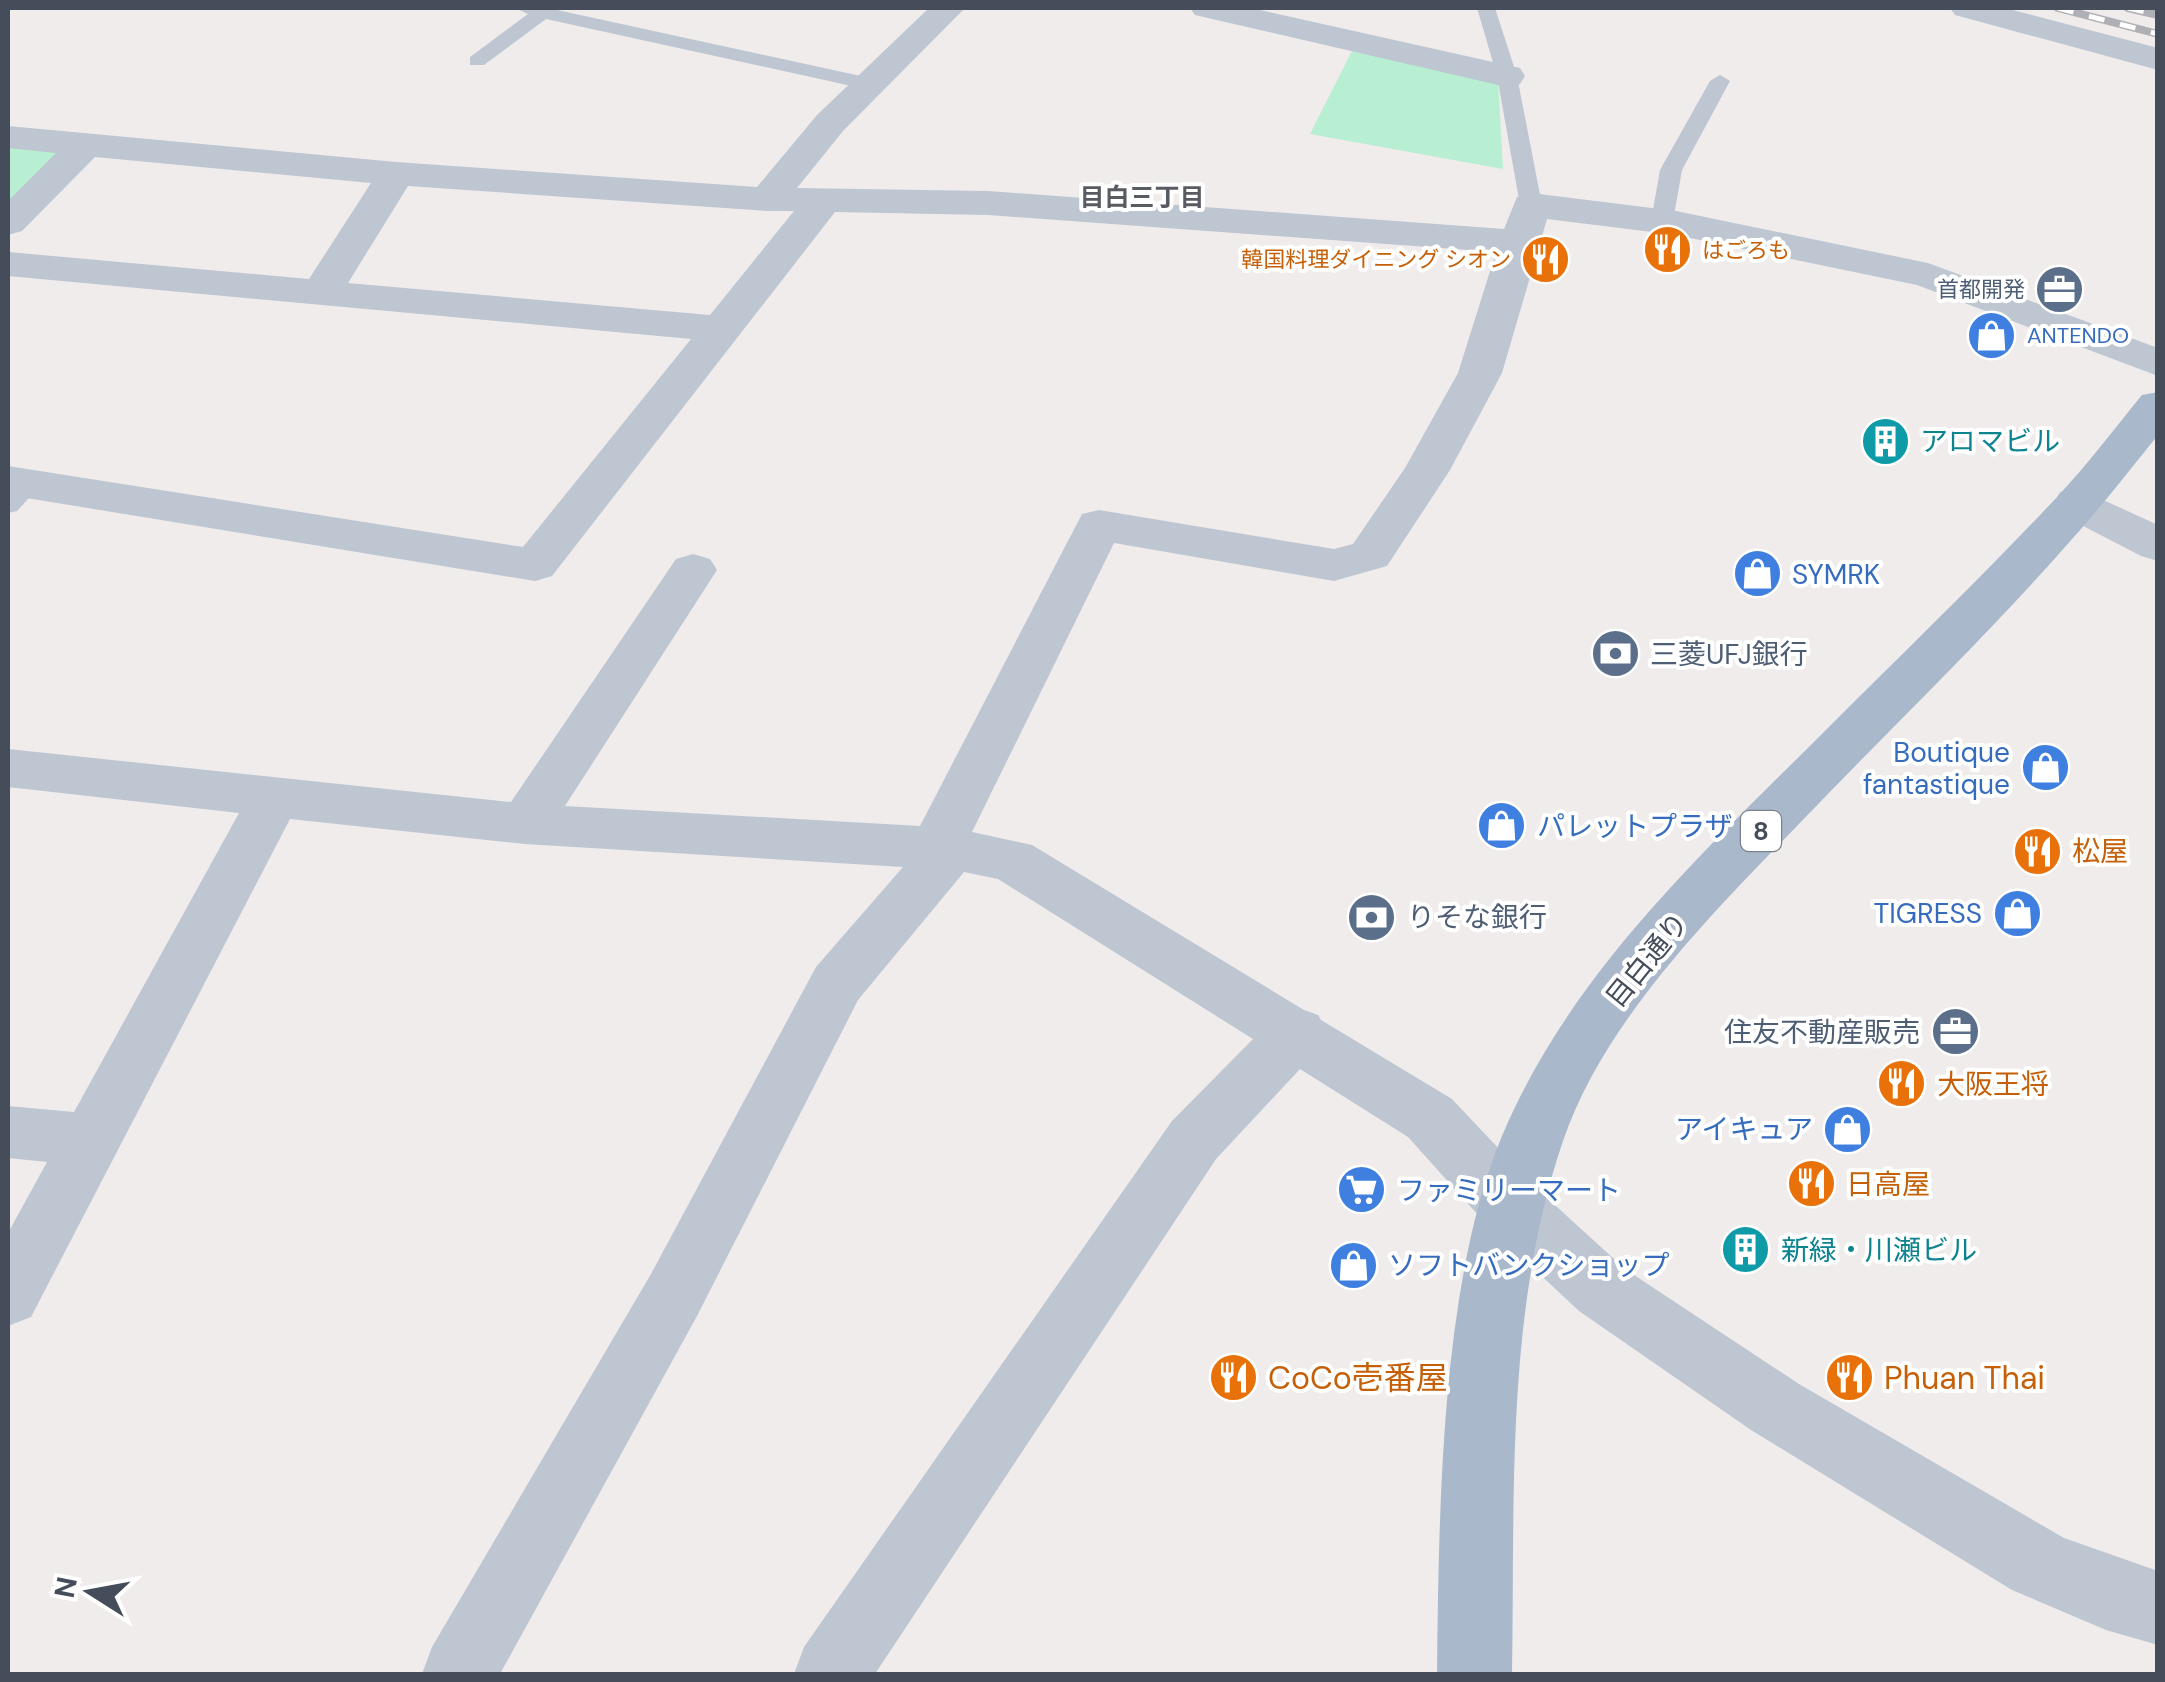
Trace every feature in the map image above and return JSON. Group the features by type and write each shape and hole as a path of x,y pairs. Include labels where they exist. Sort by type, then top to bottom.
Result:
{"main road":[{"name":"目白通り","path":"1474,1674 1486,1366 1511,1206 1525,1159 1562,1076 1652,946 2077,503 2158,405"}],"street":[{"path":"767,200 830,124 948,8"},
{"path":"1208,8 1508,76"},
{"path":"1967,8 2158,58"},
{"path":"8,137 396,174 767,200 1005,204 1526,223 1662,222 1928,275 2158,363"},
{"path":"8,223 85,145"},
{"path":"321,293 396,174"},
{"path":"15,490 535,566 824,199"},
{"path":"458,1674 674,1294 837,984 944,849 1099,525 1334,564 1370,555 1426,470 1480,373 1526,223"},
{"path":"8,264 719,329"},
{"path":"2077,503 2158,546"},
{"path":"525,824 693,570"},
{"path":"8,768 525,824 944,849 1012,860 1297,1032 1430,1118 1511,1206 1602,1290 1775,1406 2038,1564 2106,1593 2158,1608"},
{"path":"8,1296 274,798"},
{"path":"831,1674 1194,1140 1297,1032"},
{"path":"8,1132 91,1140"}],"lane":[{"path":"1486,8 1508,76 1526,223"},
{"path":"477,61 533,10 870,84"},
{"path":"1662,222 1671,170 1720,82"}],"green space":[{"path":"1352,51 1498,81 1503,169 1310,134"},
{"path":"8,142 73,149 8,214"}],"railway":[{"path":"2058,8 2158,34"},
{"path":"2128,8 2158,15"}],"place":[{"name":"はごろも","path":"1667,250"},
{"name":"韓国料理ダイニング シオン","path":"1546,259"},
{"name":"首都開発","path":"2060,289"},
{"name":"ANTENDO","path":"1992,335"},
{"name":"アロマビル","path":"1885,441"},
{"name":"SYMRK","path":"1757,574"},
{"name":"三菱UFJ銀行","path":"1615,654"},
{"name":"Boutique fantastique","path":"2045,768"},
{"name":"パレットプラザ","path":"1502,826"},
{"name":"松屋","path":"2037,851"},
{"name":"TIGRESS","path":"2017,913"},
{"name":"りそな銀行","path":"1372,917"},
{"name":"住友不動産販売","path":"1955,1032"},
{"name":"大阪王将","path":"1902,1084"},
{"name":"アイキュア","path":"1848,1129"},
{"name":"日高屋","path":"1811,1184"},
{"name":"ファミリーマート","path":"1362,1190"},
{"name":"新緑・川瀬ビル","path":"1746,1250"},
{"name":"ソフトバンクショップ","path":"1353,1265"},
{"name":"CoCo壱番屋","path":"1233,1378"},
{"name":"Phuan Thai","path":"1849,1378"}],"district":[{"name":"目白三丁目","path":"1142,197"}]}
